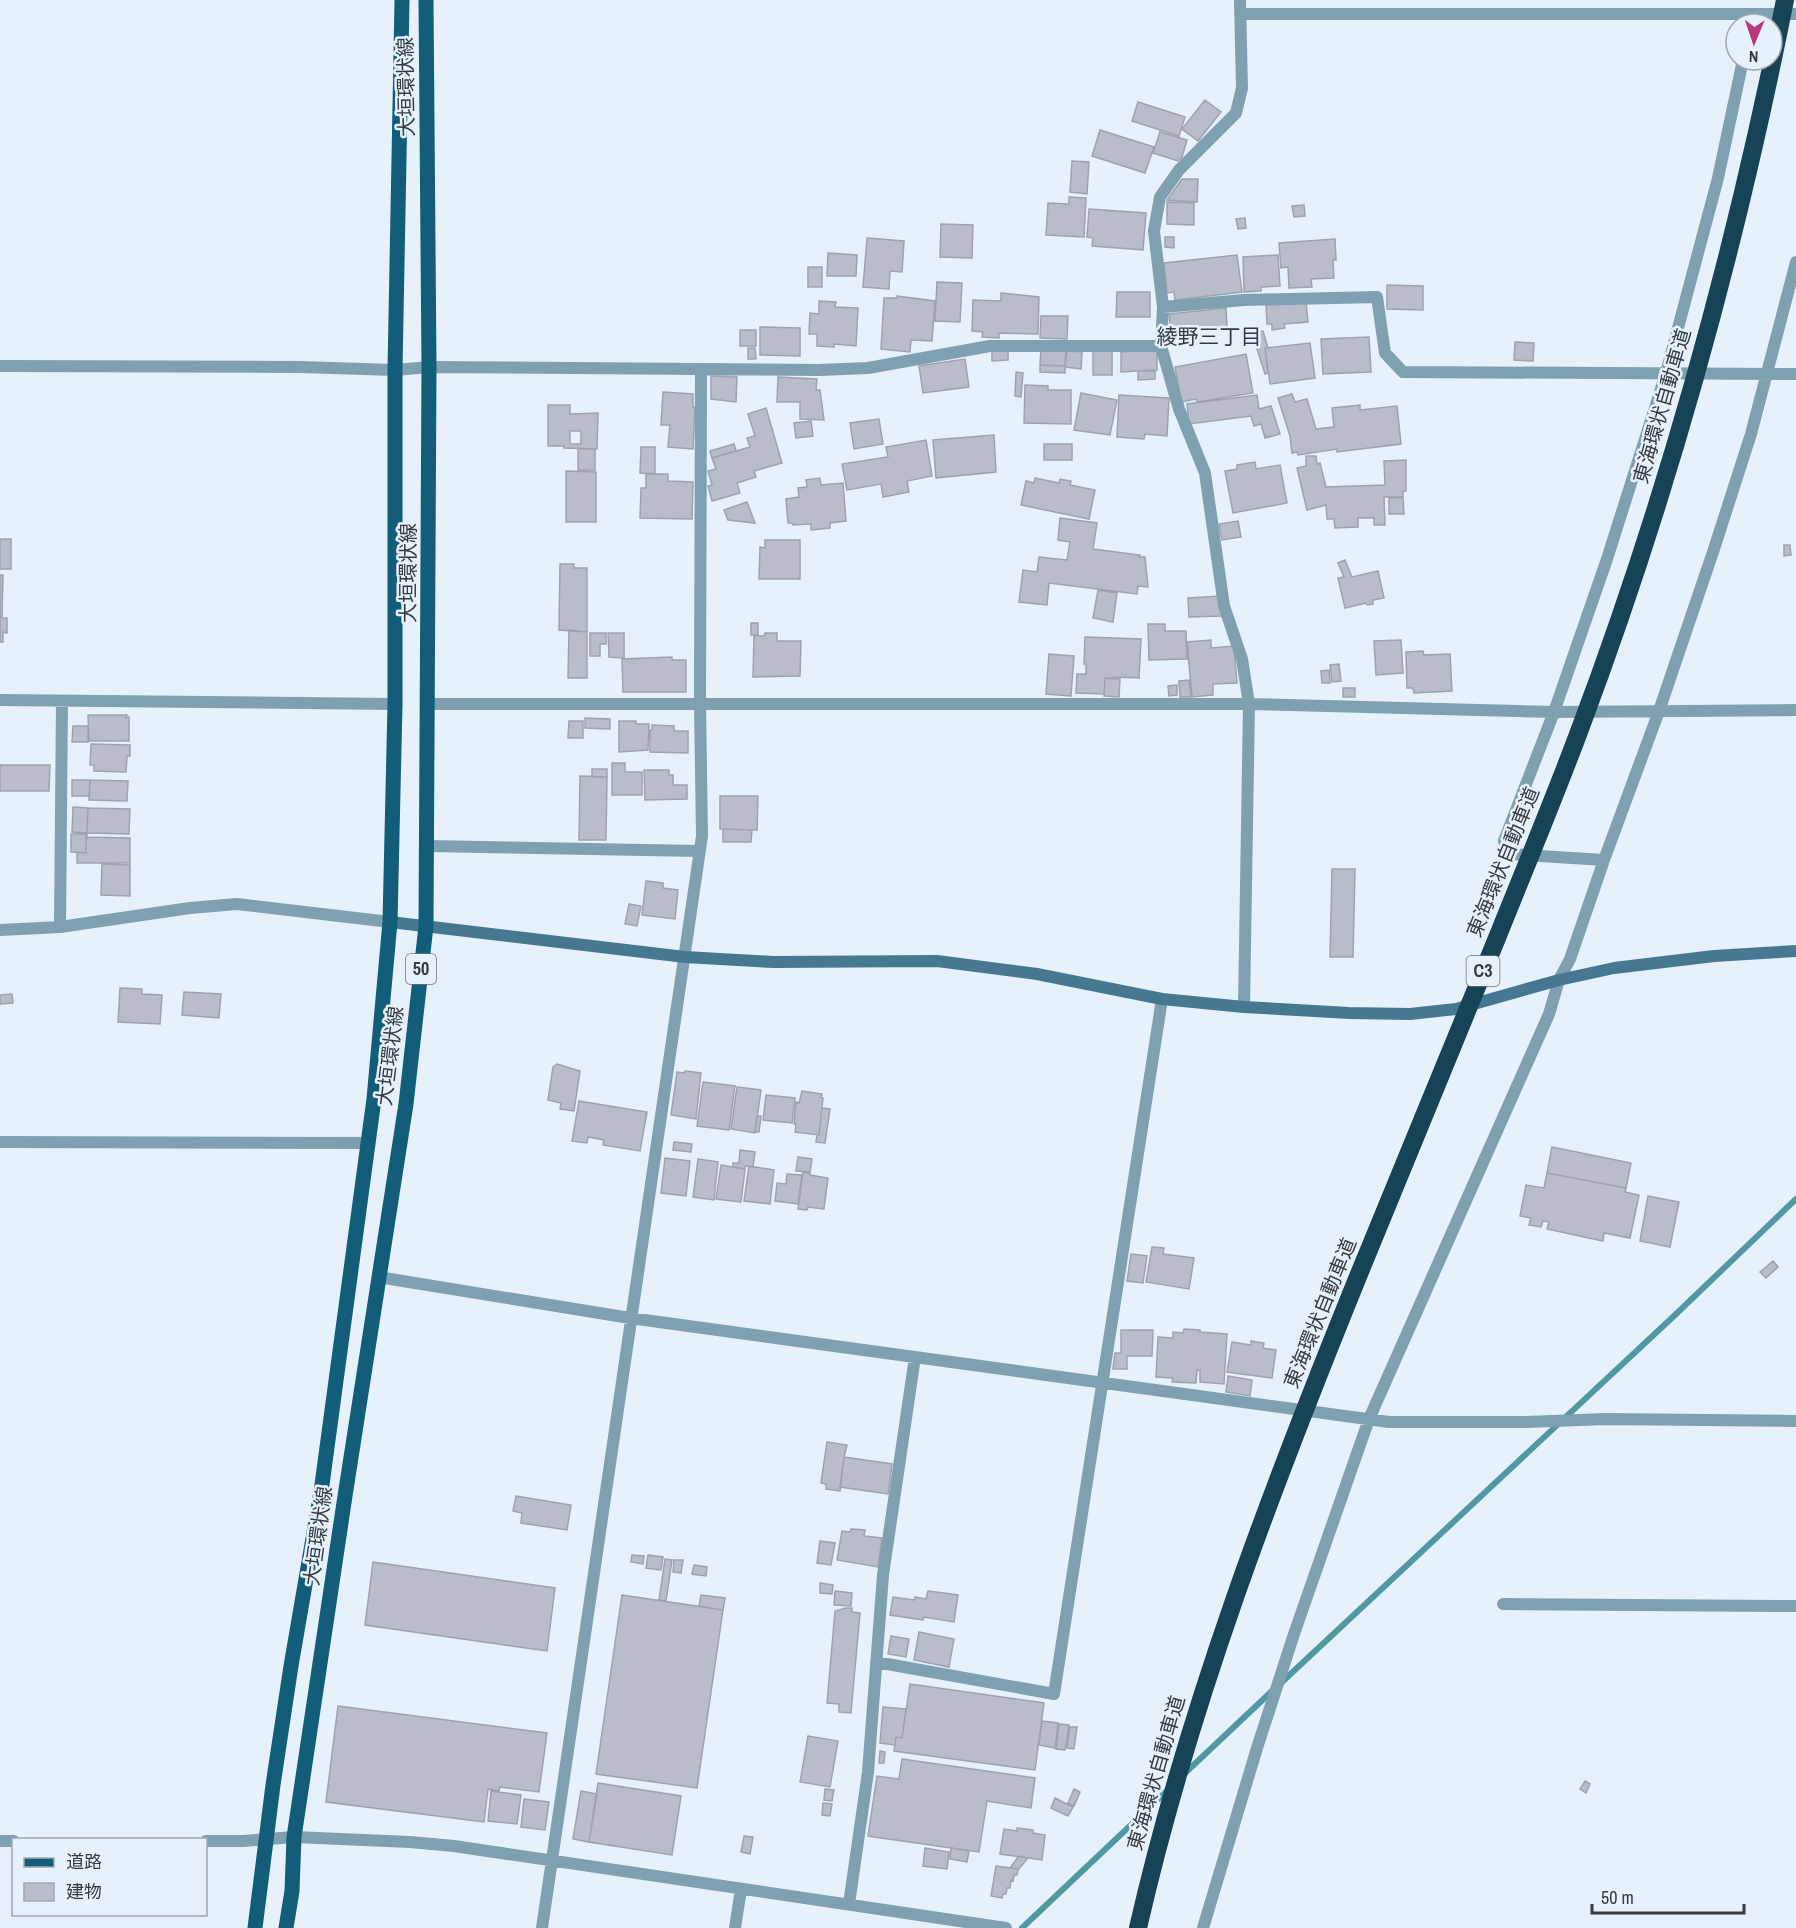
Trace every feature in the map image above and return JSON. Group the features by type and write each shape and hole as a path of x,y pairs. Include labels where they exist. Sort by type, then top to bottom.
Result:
{"highway":[{"name":"東海環状自動車道","path":"1138,1928 1147,1886 1187,1742 1234,1597 1339,1325 1581,728 1637,566 1725,267 1764,106 1785,0"}],"main road":[{"name":"大垣環状線","path":"255,1928 291,1666 321,1492 374,1099 390,922 395,705 395,370 402,0"},
{"name":"大垣環状線","path":"286,1928 292,1892 294,1837 405,1104 426,926 429,368 426,0"}],"street":[{"path":"1240,0 1242,88 1236,113 1179,171 1160,197 1154,231 1163,307 1161,346 1179,409 1205,473 1224,606 1242,659 1249,704 1244,1007"},
{"path":"1240,14 1724,19"},
{"path":"1604,860 1509,854 1504,841 1554,712 1607,559 1666,373 1718,177 1740,72"},
{"path":"1203,1928 1294,1635 1369,1419 1549,1014 1559,980 1570,958 1659,711 1751,434 1796,262"},
{"path":"1163,307 1244,300 1377,297 1385,352 1403,372 1796,374"},
{"path":"0,366 289,367 395,370 429,368 819,370 868,368 990,345 1161,346"},
{"path":"542,1928 702,836 701,369"},
{"path":"0,700 395,705"},
{"path":"60,927 62,701"},
{"path":"428,704 1249,704 1554,712 1796,710"},
{"path":"427,846 699,851"},
{"path":"0,930 60,927 190,908 237,904 685,957 773,962 937,961 1037,974 1162,999 1244,1007 1410,1014 1456,1009 1559,980 1614,968 1713,956 1796,951"},
{"path":"876,1662 1054,1694 1162,999"},
{"path":"0,1142 368,1143"},
{"path":"378,1277 630,1318 1389,1422 1526,1422 1606,1419 1796,1420"},
{"path":"849,1904 868,1772 883,1575 915,1357"},
{"path":"1503,1604 1796,1606"},
{"path":"207,1841 243,1842 294,1837 410,1842 552,1860 1006,1928"},
{"path":"735,1928 741,1889"}],"building":[{"path":"1205,100 1221,112 1198,141 1182,129"},
{"path":"1138,102 1185,117 1179,136 1132,121"},
{"path":"1100,130 1154,147 1145,173 1092,156"},
{"path":"1160,132 1187,140 1182,157 1178,161 1153,153"},
{"path":"1072,161 1089,162 1087,194 1070,192"},
{"path":"1182,179 1198,179 1197,202 1167,200"},
{"path":"1069,197 1086,198 1084,237 1046,235 1048,203 1069,204"},
{"path":"1167,202 1194,203 1194,225 1167,224"},
{"path":"1304,205 1305,216 1294,217 1292,206"},
{"path":"1089,209 1146,213 1143,250 1092,246 1093,238 1087,237"},
{"path":"1245,218 1246,228 1238,229 1236,219"},
{"path":"941,224 973,225 972,258 940,257"},
{"path":"1165,237 1174,237 1174,248 1165,247"},
{"path":"867,238 904,241 902,272 890,271 889,289 863,287"},
{"path":"1335,239 1334,278 1311,279 1312,287 1289,288 1288,267 1281,268 1279,243"},
{"path":"828,253 857,255 856,276 827,276"},
{"path":"1237,255 1242,292 1175,300 1174,292 1167,293 1164,263"},
{"path":"1278,255 1280,286 1261,287 1261,291 1244,292 1243,257"},
{"path":"808,267 822,267 822,287 808,287"},
{"path":"937,282 962,283 960,322 935,321"},
{"path":"1387,285 1423,286 1423,310 1387,309"},
{"path":"1117,292 1150,292 1150,317 1116,317"},
{"path":"1001,293 1039,297 1038,334 999,333 999,338 982,337 983,332 972,331 973,300 1001,301"},
{"path":"897,296 935,301 932,341 911,340 910,352 881,349 884,298 897,298"},
{"path":"819,301 836,302 835,307 858,308 856,346 834,344 834,347 817,346 817,334 809,334 810,313 819,314"},
{"path":"1306,301 1308,322 1284,324 1285,328 1272,330 1272,324 1267,324 1266,305"},
{"path":"1226,308 1227,327 1171,333 1169,314"},
{"path":"1041,316 1068,316 1067,339 1040,338"},
{"path":"760,327 800,328 800,356 760,355"},
{"path":"740,330 756,330 756,346 740,346"},
{"path":"1263,331 1268,348 1265,348 1268,373 1265,374 1252,333"},
{"path":"1369,337 1371,372 1323,374 1321,339"},
{"path":"1515,342 1534,343 1533,361 1514,360"},
{"path":"1310,343 1315,378 1270,384 1265,348"},
{"path":"748,348 755,348 756,359 748,359"},
{"path":"1041,349 1066,350 1065,366 1040,365"},
{"path":"1008,350 1008,360 992,361 992,351"},
{"path":"1157,350 1157,370 1121,372 1121,352"},
{"path":"1067,351 1082,352 1081,369 1065,367"},
{"path":"1093,351 1112,351 1112,375 1093,375"},
{"path":"1246,354 1253,393 1197,402 1196,399 1181,402 1175,367"},
{"path":"965,359 969,387 923,393 919,366"},
{"path":"1040,365 1065,366 1065,373 1040,372"},
{"path":"1138,371 1155,371 1155,379 1138,380"},
{"path":"1016,372 1023,373 1021,397 1015,396"},
{"path":"711,376 737,377 736,402 711,399"},
{"path":"778,377 817,379 816,390 820,390 824,420 800,419 800,402 777,402"},
{"path":"1025,385 1048,386 1048,390 1071,390 1071,424 1024,423"},
{"path":"663,392 693,394 693,407 695,407 693,449 668,447 670,425 661,425"},
{"path":"1081,393 1117,400 1110,435 1074,430"},
{"path":"1292,394 1295,402 1307,399 1316,429 1334,427 1332,408 1360,405 1360,410 1397,406 1401,444 1337,452 1337,449 1298,455 1297,452 1292,453 1290,436 1278,398"},
{"path":"1119,395 1169,398 1167,436 1145,434 1144,439 1117,437"},
{"path":"1257,395 1259,409 1271,406 1280,434 1265,438 1261,424 1254,426 1251,416 1189,424 1187,404"},
{"path":"548,405 570,405 570,414 598,413 597,449 548,446","holes":["570,431 581,431 581,444 570,444"]},
{"path":"766,408 782,463 754,471 756,477 737,483 740,493 712,501 708,486 712,485 708,471 716,469 712,458 750,447 747,438 755,436 748,414"},
{"path":"879,419 883,444 854,449 850,423"},
{"path":"811,421 813,436 796,438 794,423"},
{"path":"994,435 996,472 936,478 933,440"},
{"path":"926,440 932,476 907,481 909,492 883,497 881,484 847,490 842,464 888,457 886,447"},
{"path":"734,444 736,451 712,458 710,451"},
{"path":"1044,444 1072,444 1072,460 1044,460"},
{"path":"641,447 655,447 655,474 640,473"},
{"path":"578,449 595,449 595,470 578,470"},
{"path":"1306,456 1316,456 1326,487 1385,485 1384,461 1406,460 1406,491 1403,491 1403,497 1384,497 1385,525 1374,525 1374,518 1358,518 1358,527 1335,528 1334,519 1327,519 1326,505 1307,510 1297,468 1306,466"},
{"path":"1255,462 1256,469 1280,465 1287,503 1233,513 1225,471 1237,469 1237,465"},
{"path":"566,471 596,472 596,522 566,522"},
{"path":"646,474 668,474 668,481 693,482 692,519 640,518 641,488 646,488"},
{"path":"820,478 821,485 843,483 846,521 830,523 830,528 811,530 811,524 788,523 786,499 799,497 798,488 807,487 806,480"},
{"path":"1035,478 1059,483 1060,479 1071,481 1070,485 1095,490 1089,519 1021,505 1026,481 1034,483"},
{"path":"1403,497 1404,514 1389,514 1389,498"},
{"path":"747,502 755,523 728,520 724,510"},
{"path":"1060,518 1097,523 1093,549 1145,557 1148,587 1138,586 1137,594 1049,583 1047,605 1019,602 1023,570 1037,572 1039,557 1067,560 1070,542 1058,540"},
{"path":"1238,521 1241,537 1222,540 1219,524"},
{"path":"0,539 11,539 11,569 0,569"},
{"path":"765,540 800,540 800,579 759,579 760,547 765,548"},
{"path":"1784,545 1790,545 1791,555 1784,556"},
{"path":"1345,560 1352,577 1378,571 1384,598 1373,600 1373,604 1367,605 1366,603 1345,608 1338,578 1344,577 1338,563"},
{"path":"560,564 574,564 574,568 587,568 587,632 559,630"},
{"path":"0,575 3,575 2,618 7,618 7,633 3,632 3,642 0,642"},
{"path":"1098,590 1117,593 1113,622 1093,618"},
{"path":"1221,596 1222,616 1189,617 1188,598"},
{"path":"751,623 758,623 758,635 751,635"},
{"path":"1148,624 1165,624 1165,631 1186,631 1187,659 1149,660"},
{"path":"569,630 587,632 587,678 568,678"},
{"path":"590,633 606,633 606,644 600,644 600,656 590,656"},
{"path":"608,633 624,633 624,658 609,657"},
{"path":"765,633 777,633 777,641 801,641 800,676 753,677 754,636 764,636"},
{"path":"1085,637 1141,639 1139,678 1105,678 1104,694 1076,693 1077,674 1086,674"},
{"path":"1211,640 1211,648 1234,646 1237,683 1213,684 1213,695 1192,697 1187,642"},
{"path":"1401,640 1403,673 1376,675 1374,641"},
{"path":"1423,651 1424,655 1450,654 1452,691 1414,693 1413,688 1407,688 1406,652"},
{"path":"1049,654 1074,656 1071,696 1046,694"},
{"path":"672,657 672,660 686,660 686,692 623,692 622,659"},
{"path":"1339,664 1341,681 1332,682 1330,665"},
{"path":"1329,670 1330,683 1322,683 1321,671"},
{"path":"1105,678 1120,679 1119,697 1104,696"},
{"path":"1189,680 1191,697 1180,697 1179,681"},
{"path":"1177,685 1177,695 1169,696 1168,686"},
{"path":"1343,688 1355,688 1355,697 1343,697"},
{"path":"88,715 127,715 126,718 129,717 129,741 89,741"},
{"path":"585,718 610,719 610,729 585,728"},
{"path":"569,721 583,721 583,738 568,738"},
{"path":"619,721 649,724 648,750 619,752"},
{"path":"652,725 674,726 674,731 688,731 688,753 650,752"},
{"path":"73,726 88,726 88,742 72,742"},
{"path":"91,744 130,745 126,772 94,771 94,765 90,765"},
{"path":"612,763 625,763 625,772 642,772 642,795 612,795"},
{"path":"0,765 50,765 49,791 0,791"},
{"path":"592,769 607,769 607,777 592,777"},
{"path":"644,770 669,770 669,775 673,775 673,785 687,785 687,799 645,800"},
{"path":"580,776 607,777 606,840 579,840"},
{"path":"72,780 90,780 89,796 72,796"},
{"path":"90,780 128,781 127,801 89,800"},
{"path":"720,796 758,796 757,830 720,829"},
{"path":"73,807 88,808 87,833 72,832"},
{"path":"88,808 130,809 129,834 87,833"},
{"path":"723,829 752,830 751,842 723,842"},
{"path":"71,834 87,834 86,853 71,852"},
{"path":"86,837 130,838 130,863 77,863 77,852 86,853"},
{"path":"102,864 130,865 130,896 101,895"},
{"path":"1332,869 1355,869 1353,957 1330,957"},
{"path":"646,881 663,883 663,888 678,890 675,919 642,915"},
{"path":"629,904 641,906 637,926 625,924"},
{"path":"120,988 142,989 142,994 162,995 160,1024 118,1022"},
{"path":"184,992 221,994 219,1018 182,1015"},
{"path":"12,994 13,1003 0,1004 0,995"},
{"path":"557,1064 580,1071 574,1111 560,1109 561,1103 548,1100 553,1067"},
{"path":"685,1071 701,1073 696,1119 671,1115 677,1072 685,1073"},
{"path":"703,1082 735,1086 729,1130 697,1126"},
{"path":"737,1087 761,1090 755,1133 731,1129"},
{"path":"802,1091 822,1094 819,1135 795,1132 796,1102 799,1103"},
{"path":"766,1095 795,1098 792,1123 763,1120"},
{"path":"579,1101 647,1112 640,1151 603,1145 604,1140 588,1137 587,1143 572,1141"},
{"path":"822,1108 830,1109 825,1143 816,1142"},
{"path":"757,1116 761,1116 759,1132 755,1132"},
{"path":"674,1142 692,1144 691,1152 673,1150"},
{"path":"1552,1147 1631,1163 1626,1188 1547,1173"},
{"path":"740,1150 755,1152 753,1167 745,1166 745,1169 733,1167 733,1163 739,1163"},
{"path":"798,1157 812,1159 810,1172 796,1171"},
{"path":"665,1158 690,1161 686,1196 661,1193"},
{"path":"698,1159 718,1162 714,1200 693,1197"},
{"path":"721,1165 745,1169 741,1202 716,1199"},
{"path":"749,1166 774,1170 770,1204 744,1201"},
{"path":"803,1172 828,1178 824,1209 808,1207 807,1210 798,1209"},
{"path":"1547,1173 1626,1188 1625,1192 1639,1195 1630,1238 1604,1233 1603,1241 1547,1229 1549,1222 1543,1221 1541,1227 1529,1225 1531,1218 1520,1216 1526,1185 1544,1188"},
{"path":"787,1174 802,1175 798,1204 775,1201 777,1183 786,1184"},
{"path":"1648,1196 1679,1202 1670,1247 1640,1241"},
{"path":"1152,1247 1164,1248 1163,1254 1194,1258 1189,1289 1146,1282"},
{"path":"1131,1254 1147,1256 1143,1283 1127,1281"},
{"path":"1773,1261 1778,1267 1766,1278 1760,1272"},
{"path":"1184,1329 1227,1334 1224,1384 1200,1382 1200,1370 1197,1370 1196,1383 1172,1382 1173,1378 1156,1377 1158,1337 1173,1338 1173,1332 1183,1333"},
{"path":"1121,1330 1153,1330 1152,1356 1127,1356 1127,1369 1113,1369 1115,1353 1121,1353"},
{"path":"1251,1341 1264,1343 1263,1348 1276,1350 1272,1378 1227,1372 1232,1342 1251,1345"},
{"path":"1228,1376 1252,1380 1250,1396 1226,1392"},
{"path":"827,1442 847,1445 840,1491 826,1489 826,1484 821,1483"},
{"path":"844,1457 892,1464 888,1494 840,1487"},
{"path":"516,1496 571,1505 567,1530 521,1523 522,1513 513,1511"},
{"path":"851,1529 865,1530 864,1536 882,1538 878,1567 837,1560 842,1531 850,1532"},
{"path":"820,1541 835,1543 831,1565 817,1563"},
{"path":"632,1555 644,1556 643,1564 631,1562"},
{"path":"648,1555 663,1557 661,1570 646,1568"},
{"path":"665,1559 672,1560 666,1601 659,1600"},
{"path":"674,1560 683,1560 681,1573 673,1572"},
{"path":"373,1562 555,1588 547,1651 365,1625"},
{"path":"694,1565 707,1567 706,1576 692,1574"},
{"path":"820,1583 833,1585 832,1594 820,1593"},
{"path":"835,1591 852,1593 851,1606 834,1605"},
{"path":"928,1591 958,1595 954,1622 890,1615 893,1597 926,1599"},
{"path":"622,1595 723,1610 697,1788 596,1774"},
{"path":"701,1595 725,1598 723,1610 699,1606"},
{"path":"852,1608 852,1612 860,1613 851,1713 839,1712 839,1704 827,1703 835,1611"},
{"path":"919,1632 954,1639 949,1667 914,1660"},
{"path":"891,1636 909,1639 906,1657 888,1654"},
{"path":"910,1684 1044,1703 1035,1770 894,1751 896,1737 902,1738"},
{"path":"338,1706 547,1733 539,1792 500,1787 499,1791 488,1789 484,1822 326,1802"},
{"path":"883,1707 906,1709 902,1738 896,1737 895,1745 880,1743"},
{"path":"1042,1721 1058,1723 1055,1748 1039,1745"},
{"path":"1059,1724 1069,1725 1065,1750 1056,1749"},
{"path":"1070,1727 1077,1727 1074,1749 1067,1748"},
{"path":"808,1736 838,1741 830,1787 800,1782"},
{"path":"880,1751 885,1752 884,1763 879,1763"},
{"path":"902,1759 1035,1778 1031,1808 987,1801 979,1852 868,1836 877,1776 899,1779"},
{"path":"1585,1781 1590,1784 1586,1793 1580,1789"},
{"path":"598,1783 681,1796 672,1855 589,1842"},
{"path":"825,1789 834,1790 832,1801 824,1800"},
{"path":"1074,1789 1080,1792 1074,1806 1068,1803"},
{"path":"491,1791 521,1795 517,1824 488,1821"},
{"path":"581,1791 597,1794 589,1842 573,1839"},
{"path":"1055,1798 1073,1807 1068,1816 1051,1808"},
{"path":"524,1799 549,1802 545,1830 521,1827"},
{"path":"823,1803 832,1804 830,1816 822,1815"},
{"path":"1017,1828 1033,1830 1033,1833 1045,1835 1042,1860 1000,1854 1004,1829 1017,1831"},
{"path":"744,1836 753,1837 750,1854 741,1852"},
{"path":"925,1848 949,1852 947,1869 923,1866"},
{"path":"951,1848 969,1851 967,1862 950,1859"},
{"path":"1019,1856 1028,1858 1018,1870 1010,1868"},
{"path":"996,1866 1018,1869 1017,1875 1014,1875 1013,1881 1011,1880 1010,1888 1007,1888 1002,1898 991,1896"}],"waterway":[{"path":"1282,1682 1796,1199"},
{"path":"1183,1775 1272,1691"},
{"path":"1022,1928 1170,1788"}],"district":[{"name":"綾野三丁目","path":"1209,337"}]}
